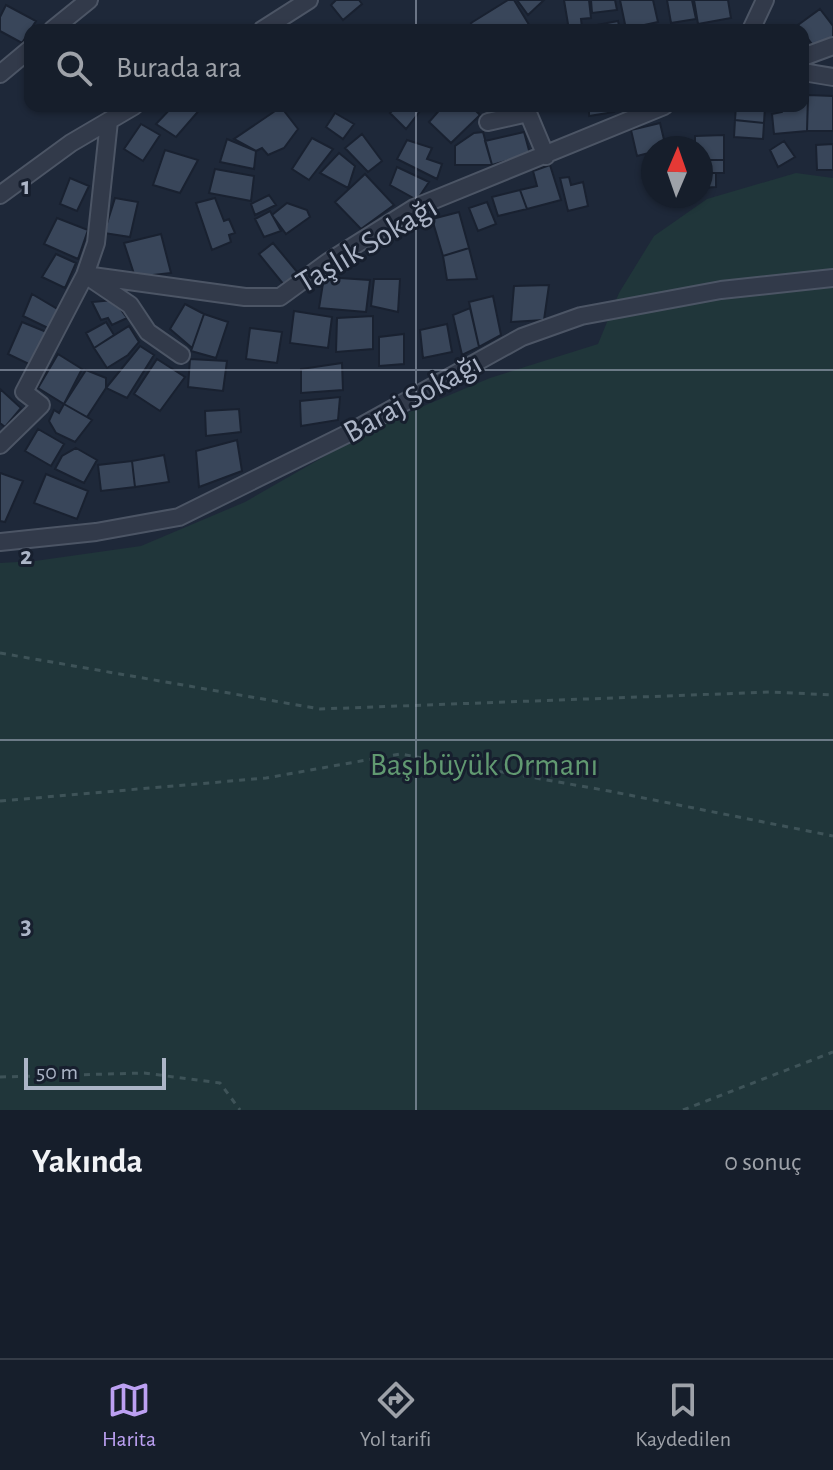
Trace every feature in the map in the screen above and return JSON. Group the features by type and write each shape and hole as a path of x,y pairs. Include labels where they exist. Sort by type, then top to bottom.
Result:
{"street":[{"path":"271,24 309,0"},
{"path":"754,24 765,0"},
{"path":"59,24 87,1"},
{"path":"809,55 833,46"},
{"path":"0,74 24,54"},
{"path":"809,73 833,77"},
{"path":"0,195 71,143 124,112"},
{"name":"Taşlık Sokağı","path":"85,275 245,297 280,297 328,262 414,208 650,112"},
{"path":"488,122 528,113 546,156"},
{"path":"0,445 41,405 24,392 85,275 96,243 109,121"},
{"path":"85,275 130,305 148,332 181,355"},
{"name":"Baraj Sokağı","path":"0,542 96,532 179,517 347,434 522,337 581,316 721,290 833,278"}],"path":[{"path":"0,653 320,709 772,692 833,695"},
{"path":"0,801 266,778 400,754 609,791 833,836"},
{"path":"683,1110 833,1052"},
{"path":"0,1077 144,1073 220,1083 240,1110"}],"green space":[{"name":"Başıbüyük Ormanı","path":"796,173 833,178 833,1110 0,1110 0,563 141,546 245,502 381,424 490,378 598,344 619,293 654,236 694,208 713,208 713,197"}],"building":[{"path":"336,0 359,0 362,4 343,20 331,5"},
{"path":"508,0 514,0 529,24 472,24"},
{"path":"517,0 544,0 528,15"},
{"path":"564,0 589,0 591,18 581,19 582,24 568,24"},
{"path":"591,0 615,0 617,10 592,13"},
{"path":"620,0 653,0 658,22 625,24"},
{"path":"667,0 692,0 696,19 671,23"},
{"path":"694,0 728,0 731,18 698,24"},
{"path":"6,5 36,21 34,24 24,24 22,43 0,31 0,17"},
{"path":"820,9 833,26 833,38 814,47 809,40 809,24 799,24"},
{"path":"809,95 833,96 833,131 807,131"},
{"path":"167,112 198,112 176,137 156,124"},
{"path":"274,112 285,112 298,129 284,148 268,155 262,148 256,151 234,139"},
{"path":"391,112 419,112 406,129"},
{"path":"438,112 477,112 480,115 451,143 429,122"},
{"path":"589,112 614,112 589,116"},
{"path":"736,112 765,112 764,123 735,120"},
{"path":"808,112 807,131 774,134 772,114"},
{"path":"335,113 354,124 343,139 326,127"},
{"path":"735,120 764,123 763,139 734,137"},
{"path":"660,123 663,136 641,136 641,155 637,156 631,130"},
{"path":"141,124 160,135 143,161 124,149"},
{"path":"483,132 492,165 455,165 455,146 474,133"},
{"path":"524,132 530,154 492,165 485,141"},
{"path":"362,134 382,161 368,172 345,148"},
{"path":"724,135 724,160 713,160 713,136 695,136"},
{"path":"312,138 333,149 309,180 292,169"},
{"path":"227,139 256,151 254,169 220,162"},
{"path":"407,140 432,148 427,159 442,164 437,179 397,159"},
{"path":"784,141 795,157 778,167 770,150"},
{"path":"833,144 833,170 817,170 816,145"},
{"path":"165,150 198,160 180,193 153,185"},
{"path":"339,153 355,166 348,188 320,173"},
{"path":"713,160 724,160 724,173 713,173"},
{"path":"550,165 561,200 527,209 520,190 537,186 533,171"},
{"path":"397,167 429,182 417,200 390,185"},
{"path":"215,169 254,176 251,201 209,193"},
{"path":"713,173 716,173 716,187 713,187"},
{"path":"365,174 394,205 361,229 335,202"},
{"path":"569,177 571,185 583,182 588,206 568,211 560,178"},
{"path":"70,178 89,186 77,211 60,204"},
{"path":"520,190 527,209 498,216 492,197"},
{"path":"269,195 276,205 255,215 251,204"},
{"path":"115,198 138,202 130,237 104,233"},
{"path":"215,198 224,221 229,219 235,233 229,235 231,242 212,250 196,203"},
{"path":"487,202 496,224 478,231 469,208"},
{"path":"287,203 307,210 310,217 286,234 272,215"},
{"path":"270,211 281,231 264,237 255,219"},
{"path":"459,212 469,248 443,256 432,219"},
{"path":"57,218 88,230 78,259 44,244"},
{"path":"161,234 171,273 135,277 124,243"},
{"path":"273,243 298,273 284,285 259,254"},
{"path":"469,248 477,279 447,280 443,256"},
{"path":"56,254 76,263 65,288 42,277"},
{"path":"324,277 370,280 366,312 319,308"},
{"path":"374,279 400,279 398,312 371,306"},
{"path":"549,285 544,320 511,322 514,286"},
{"path":"32,294 59,310 50,329 23,316"},
{"path":"493,296 501,335 479,347 469,302"},
{"path":"114,300 127,318 112,325 108,318 101,320 92,302"},
{"path":"185,304 204,314 192,348 170,329"},
{"path":"470,308 479,347 462,355 453,315"},
{"path":"294,311 332,317 328,348 290,343"},
{"path":"204,314 228,322 216,358 191,351"},
{"path":"373,316 373,349 336,352 337,318"},
{"path":"22,322 49,333 35,367 8,354"},
{"path":"106,322 114,335 94,348 86,333"},
{"path":"447,324 452,352 423,358 420,330"},
{"path":"129,326 139,342 128,355 107,368 94,348"},
{"path":"250,328 282,332 277,363 246,359"},
{"path":"404,334 404,364 379,366 379,337"},
{"path":"140,346 154,355 127,398 106,388"},
{"path":"58,354 82,369 64,404 38,388"},
{"path":"157,359 185,377 160,411 134,394"},
{"path":"190,359 227,361 223,391 188,387"},
{"path":"342,363 343,390 301,393 301,369"},
{"path":"86,370 106,378 106,388 87,417 64,404"},
{"path":"0,389 21,408 5,427 0,423"},
{"path":"340,397 338,420 301,426 300,401"},
{"path":"64,404 92,420 75,442 56,433 49,421 54,410 59,413"},
{"path":"239,409 241,432 206,436 205,411"},
{"path":"38,429 64,444 51,466 25,451"},
{"path":"237,440 242,471 199,487 196,451"},
{"path":"76,448 97,460 84,483 55,469 62,456"},
{"path":"164,455 169,482 135,487 132,461"},
{"path":"132,461 135,487 101,491 98,465"},
{"path":"0,473 23,481 5,522 0,521"},
{"path":"46,474 88,491 77,519 34,503"}]}
